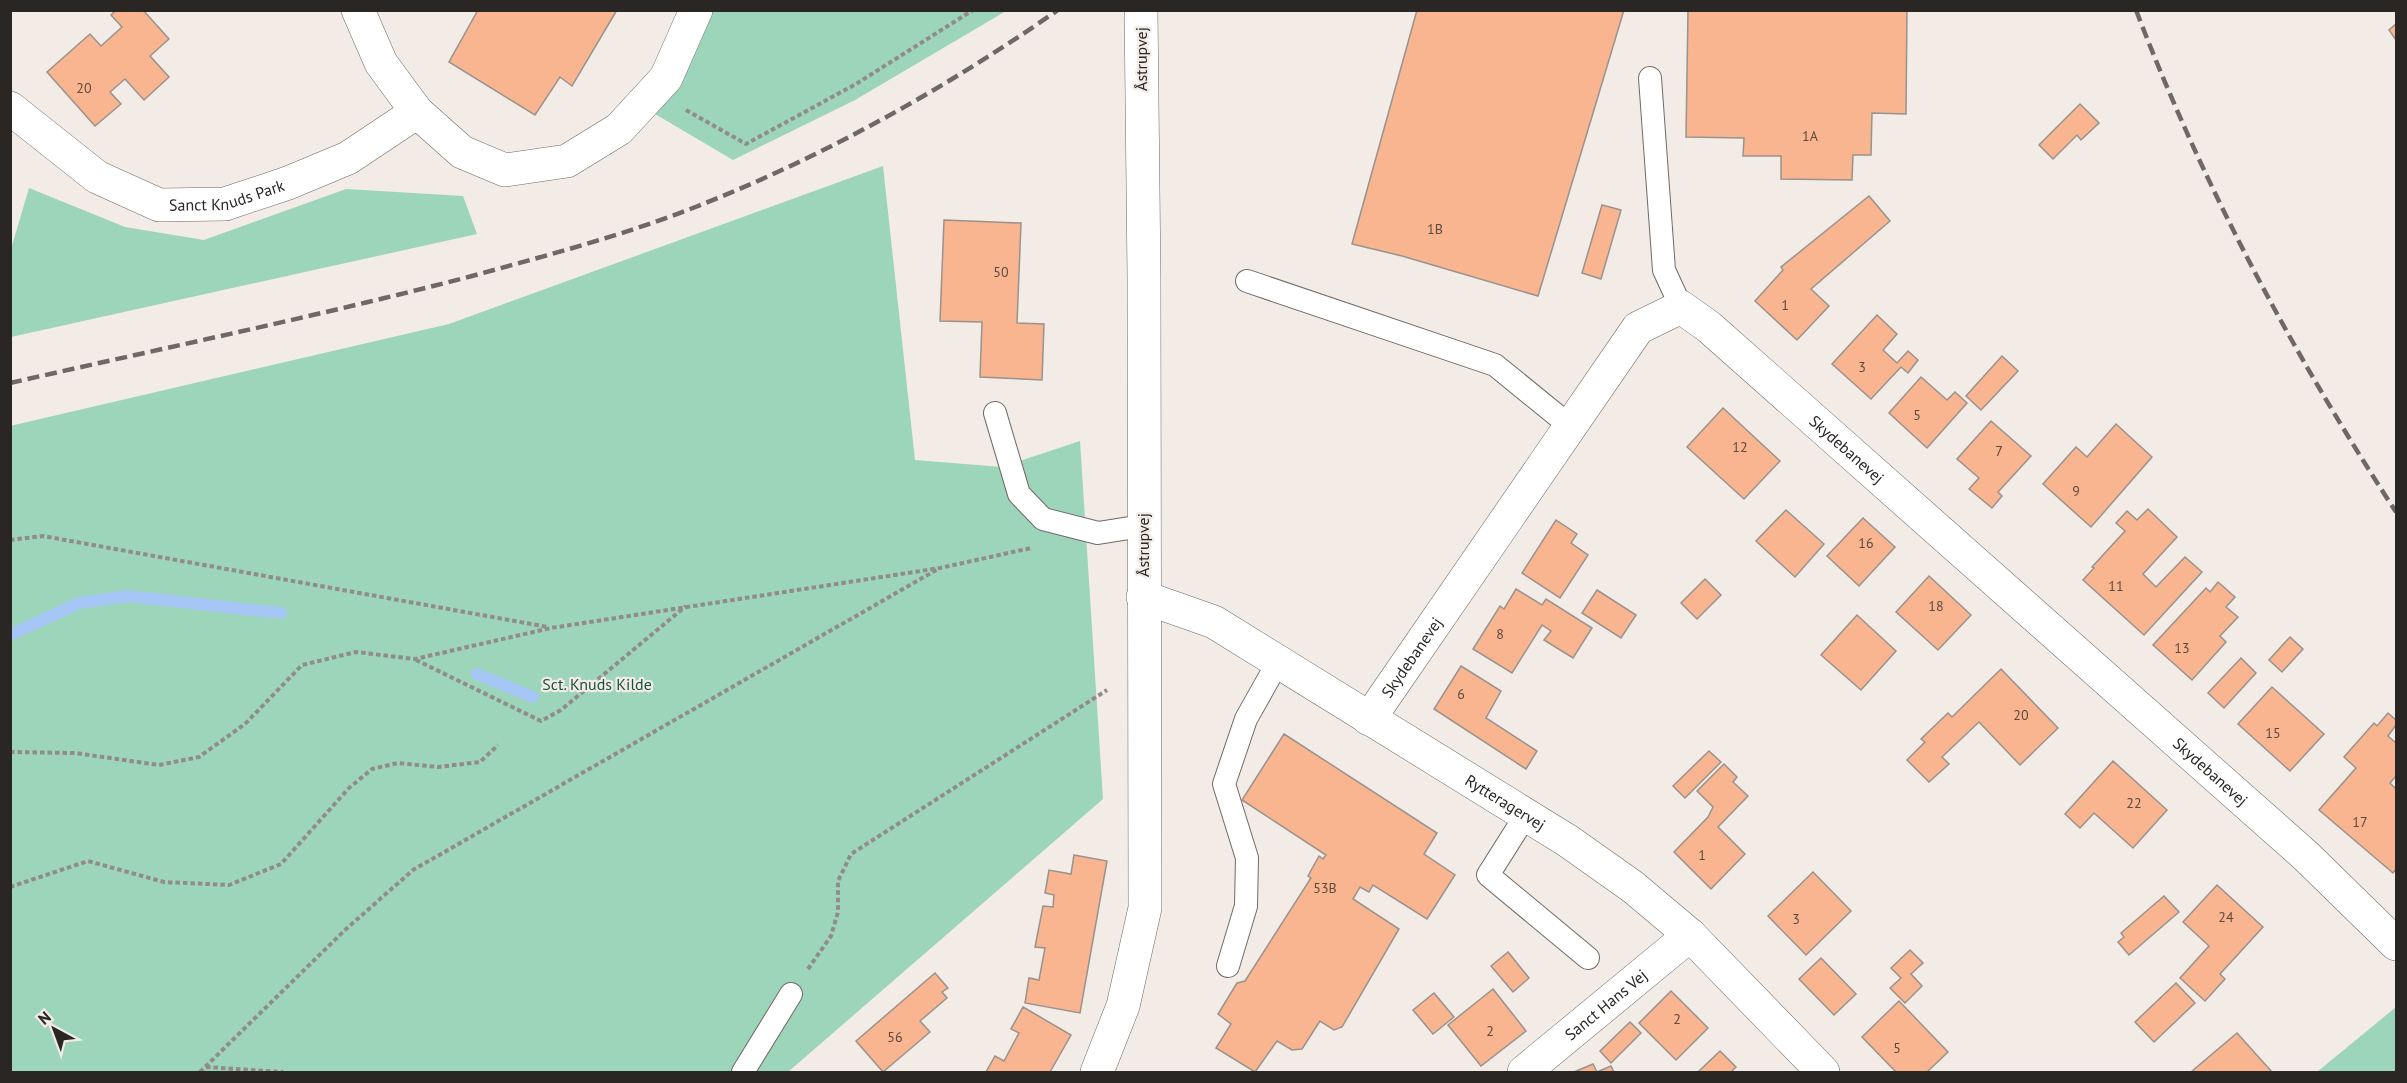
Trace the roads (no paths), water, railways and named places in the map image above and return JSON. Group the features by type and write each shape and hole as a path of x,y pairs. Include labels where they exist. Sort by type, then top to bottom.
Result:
{"street":[{"path":"358,10 381,63 417,112 462,152 506,170 567,161 619,129 666,78 696,10"},
{"name":"Åstrupvej","path":"1097,1072 1123,1006 1145,908 1142,526 1144,277 1141,10"},
{"name":"Sanct Knuds Park","path":"10,108 97,177 159,205 225,204 288,183 348,158 417,112"},
{"name":"Skydebanevej","path":"1369,718 1638,328 1681,307 1709,327 2306,856 2397,944"},
{"name":"Rytteragervej","path":"1143,597 1214,622 1569,841 1633,887 1690,935 1823,1072"},
{"name":"Sanct Hans Vej","path":"1524,1072 1690,935"}],"lane":[{"path":"1650,78 1664,270 1681,307"},
{"path":"1247,281 1495,365 1570,426"},
{"path":"995,413 1019,494 1043,519 1098,533 1142,526"},
{"path":"1228,966 1246,906 1247,858 1224,784 1246,719 1278,662"},
{"path":"1526,814 1488,874 1587,958"},
{"path":"743,1072 790,994"}],"waterway":[{"path":"10,635 79,603 128,596 281,613"},
{"path":"477,674 533,697"}],"railway":[{"path":"10,383 415,291 558,252 670,216 745,186 838,143 928,93 1016,39 1058,10"},
{"path":"2136,10 2191,141 2253,268 2321,392 2396,512"}],"park label":[{"name":"Sct. Knuds Kilde","path":"597,684"}]}
